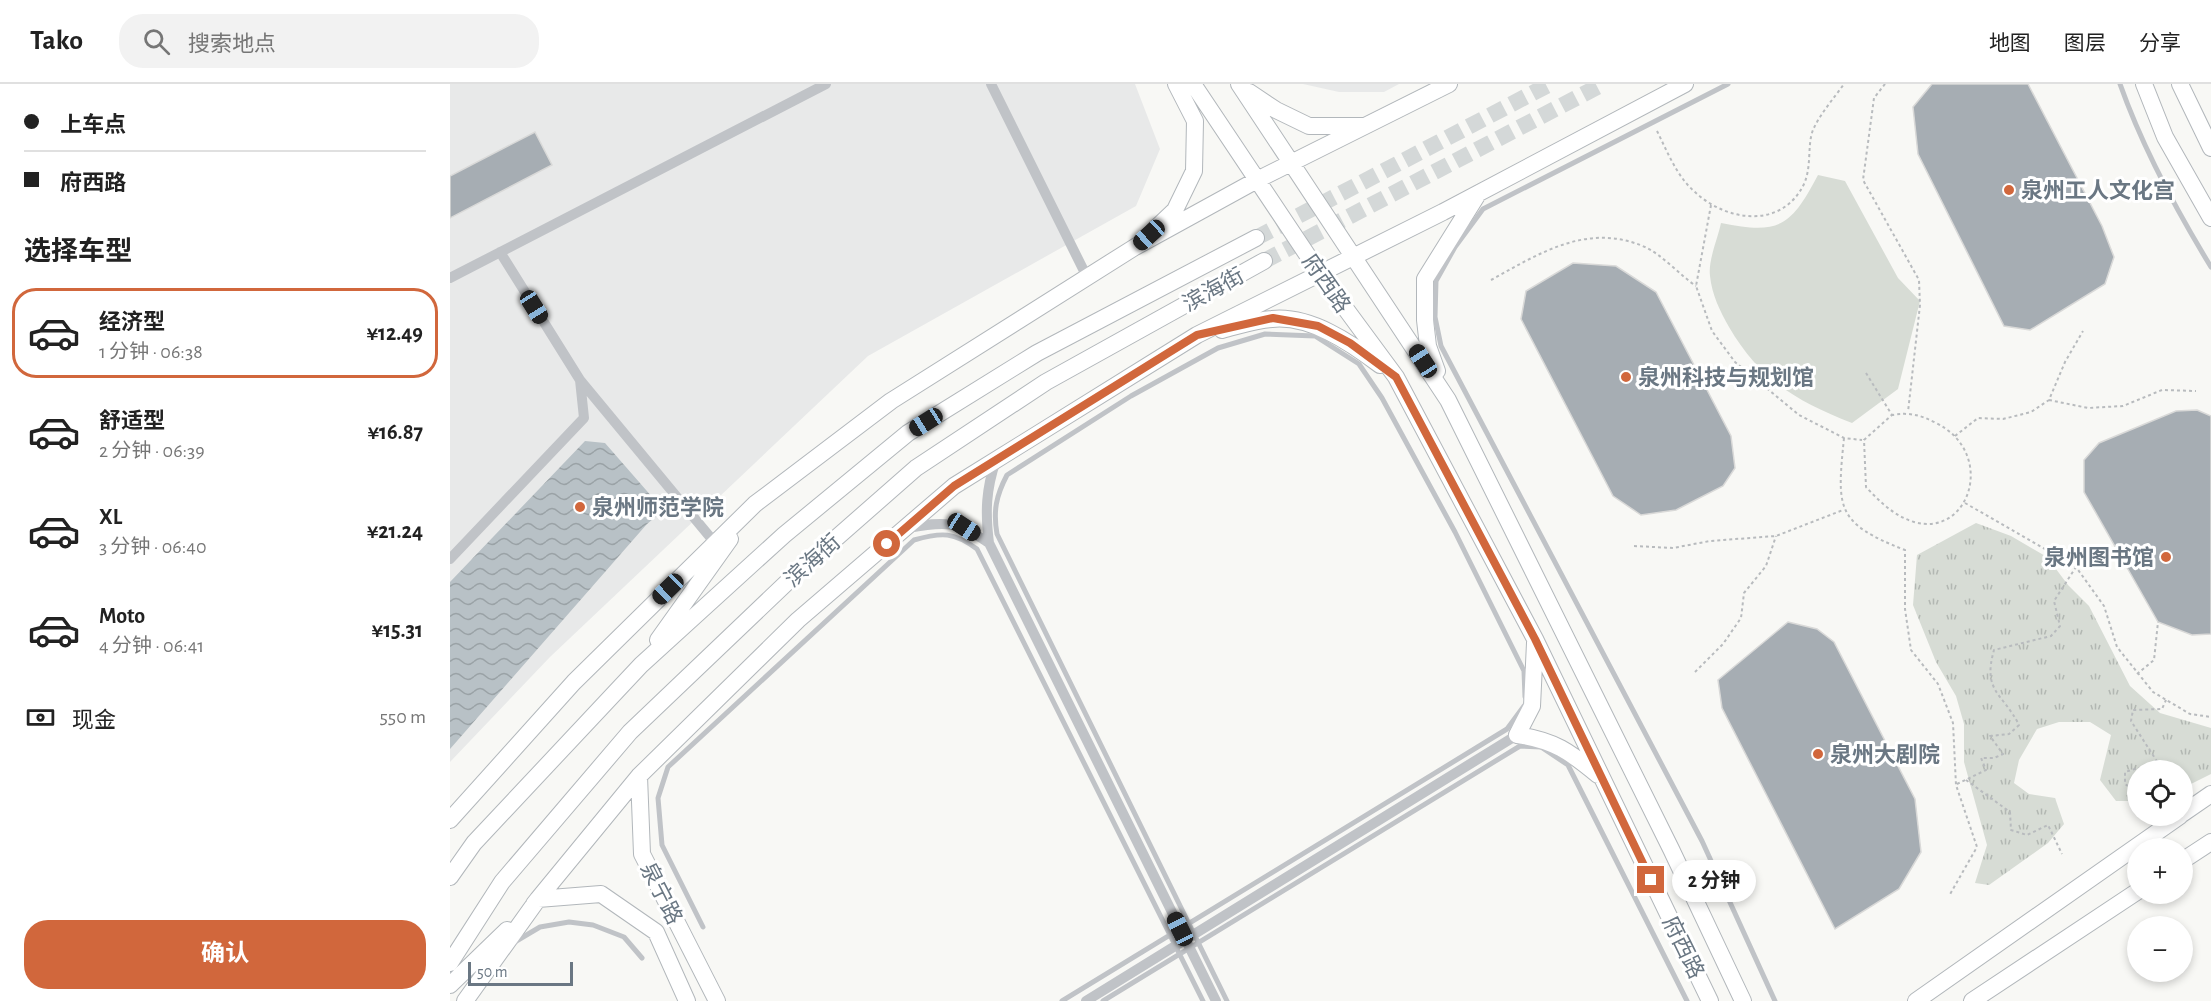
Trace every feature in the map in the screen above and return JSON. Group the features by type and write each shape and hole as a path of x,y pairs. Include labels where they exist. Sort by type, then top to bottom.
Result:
{"street":[{"path":"450,278 826,84"},
{"path":"991,84 1086,277"},
{"path":"1135,247 1175,210 1194,171 1195,121 1176,84"},
{"name":"府西路","path":"1193,84 1320,274 1396,377 1535,639 1710,1001"},
{"path":"450,820 574,682 755,504 891,401 1135,247 1257,180 1449,84"},
{"path":"465,1001 538,899 639,776 798,620 954,486 1197,335 1478,194 1685,84"},
{"path":"2144,84 2165,137 2211,218"},
{"path":"2180,84 2211,148"},
{"path":"1240,86 1275,110 1310,126 1367,126"},
{"name":"府西路","path":"1240,86 1448,400 1671,849 1743,1001"},
{"path":"1448,400 1428,346 1425,279 1478,194"},
{"name":"滨海街","path":"450,877 474,843 641,665 784,535 908,434 1037,353 1256,238"},
{"path":"500,252 580,380 715,543"},
{"name":"滨海街","path":"450,963 502,882 630,732 801,569 916,468 1046,382 1264,261"},
{"path":"1197,335 1273,318 1318,326 1350,343 1396,377"},
{"path":"450,559 584,418 580,380"},
{"path":"996,460 987,486 985,514 989,543 1216,1001"},
{"path":"641,665 755,504"},
{"path":"904,529 938,523 964,527 989,543"},
{"path":"1086,1001 1517,735 1532,706 1535,639"},
{"path":"1517,735 1544,739 1570,752 1602,779"},
{"name":"泉宁路","path":"639,776 642,854 717,1001"},
{"path":"2193,807 2211,794"},
{"path":"1916,1001 2165,826"},
{"path":"2193,854 2211,842"},
{"name":"泉宁路","path":"538,899 601,894 656,932 687,1001"},
{"path":"1972,1001 2127,898"},
{"path":"450,985 538,899"}],"lane":[{"path":"1728,84 1483,209 1455,247 1436,281 1435,317 1441,345 1702,841 1775,1001"},
{"path":"2120,84 2136,129 2171,202 2211,267"},
{"path":"1103,1001 1185,939 1507,729 1525,704 1524,671 1455,532 1382,398 1359,364 1315,336 1265,334 1218,348 1131,396 1007,475 998,491 993,513 997,534 1185,939 1203,1001"},
{"path":"703,927 662,845 658,798 668,767 914,540 937,534 961,537 977,549 1185,939 1227,1001"},
{"path":"1062,1001 1185,939 1520,746 1541,747 1568,765 1687,1001"},
{"path":"502,951 540,927 569,922 593,925 624,937 642,958"}],"path":[{"path":"1653,122 1678,173 1695,192 1711,204 1739,215 1760,218 1778,212 1792,202 1804,184 1811,160 1813,131 1844,84"},
{"path":"1885,84 1874,98 1863,180 1919,280 1920,305 1908,412"},
{"path":"1711,204 1696,286 1712,331 1735,362 1799,415 1844,438 1864,440 1892,416 1908,412 1947,429 1965,447 1973,477 1965,503 1942,522 1915,522 1885,507 1866,486 1863,462 1864,440"},
{"path":"1491,280 1551,247 1602,235 1647,247 1696,286"},
{"path":"1954,436 1978,418 2012,416 2031,412 2049,400 2065,362 2083,331"},
{"path":"1866,373 1892,416"},
{"path":"2049,400 2088,408 2123,406 2162,390 2196,391"},
{"path":"1844,438 1840,483 1843,510 1855,526 1905,550 1905,609 1911,650 1938,684 1953,723 1956,785 1977,847 1949,896"},
{"path":"1965,503 2076,567 2104,606 2117,647 2137,675 2153,692 2190,714 2211,717"},
{"path":"1634,546 1672,548 1710,541 1776,536 1843,510"},
{"path":"1695,672 1723,644 1741,618 1744,593 1766,566 1776,536"},
{"path":"1956,785 1986,770 1981,758 1994,758 2003,754 1990,736 2009,734 2019,725 2013,714 1995,694 1989,668 1994,650 2051,636 2060,626 2054,601 2076,567"},
{"path":"2137,675 2154,660 2158,622"},
{"path":"2156,760 2131,721 2133,710 2162,709 2166,700"},
{"path":"2127,771 2125,772 2127,785"},
{"path":"1966,780 2010,812 2011,830 2028,835 2048,825 2062,854"}],"shaded area":[{"name":"泉州师范学院","path":"450,84 1135,84 1160,149 1136,206 868,356 550,657 450,762"},
{"path":"1303,84 1399,84 1384,92 1339,92"}],"green space":[{"path":"1818,175 1845,181 1898,278 1920,301 1898,389 1852,423 1814,406 1781,387 1753,361 1729,327 1715,296 1710,276 1712,256 1721,223 1757,228 1782,223 1800,206"},
{"path":"1976,523 2011,536 2047,557 2068,585 2089,606 2130,686 2160,713 2211,728 2211,774 2193,783 2193,760 2127,760 2127,801 2116,801 2100,780 2111,735 2090,722 2059,722 2037,729 2019,760 2014,783 2029,794 2055,798 2064,824 2048,843 1989,885 1975,883 1987,845 1964,762 1964,724 1956,696 1936,662 1913,605 1917,555"}],"water":[{"path":"585,441 605,443 653,498 660,508 659,514 647,524 450,749 450,582"}],"building":[{"name":"泉州工人文化宫","path":"1932,84 2028,84 2102,226 2114,257 2105,284 2030,330 2004,326 1918,154 1913,107"},
{"path":"535,132 552,165 450,218 450,176"},
{"name":"泉州科技与规划馆","path":"1573,263 1616,266 1656,292 1731,436 1735,468 1723,486 1676,510 1641,515 1613,496 1521,319 1526,291"},
{"name":"泉州图书馆","path":"2197,410 2211,416 2211,634 2192,635 2158,622 2084,492 2084,460 2099,443 2176,411"},
{"name":"泉州大剧院","path":"1788,622 1817,629 1834,642 1915,799 1921,852 1899,889 1835,929 1722,708 1718,680"}],"tunnel":[{"path":"1256,238 1550,84"},
{"path":"1264,261 1603,84"}],"place":[{"name":"泉州工人文化宫","path":"2009,190"},
{"name":"泉州科技与规划馆","path":"1626,377"},
{"name":"泉州师范学院","path":"580,507"},
{"name":"泉州图书馆","path":"2166,557"},
{"name":"泉州大剧院","path":"1818,754"}],"route":[{"path":"887,544 954,486 1197,335 1273,318 1318,326 1350,343 1396,377 1535,639 1651,880"}]}
